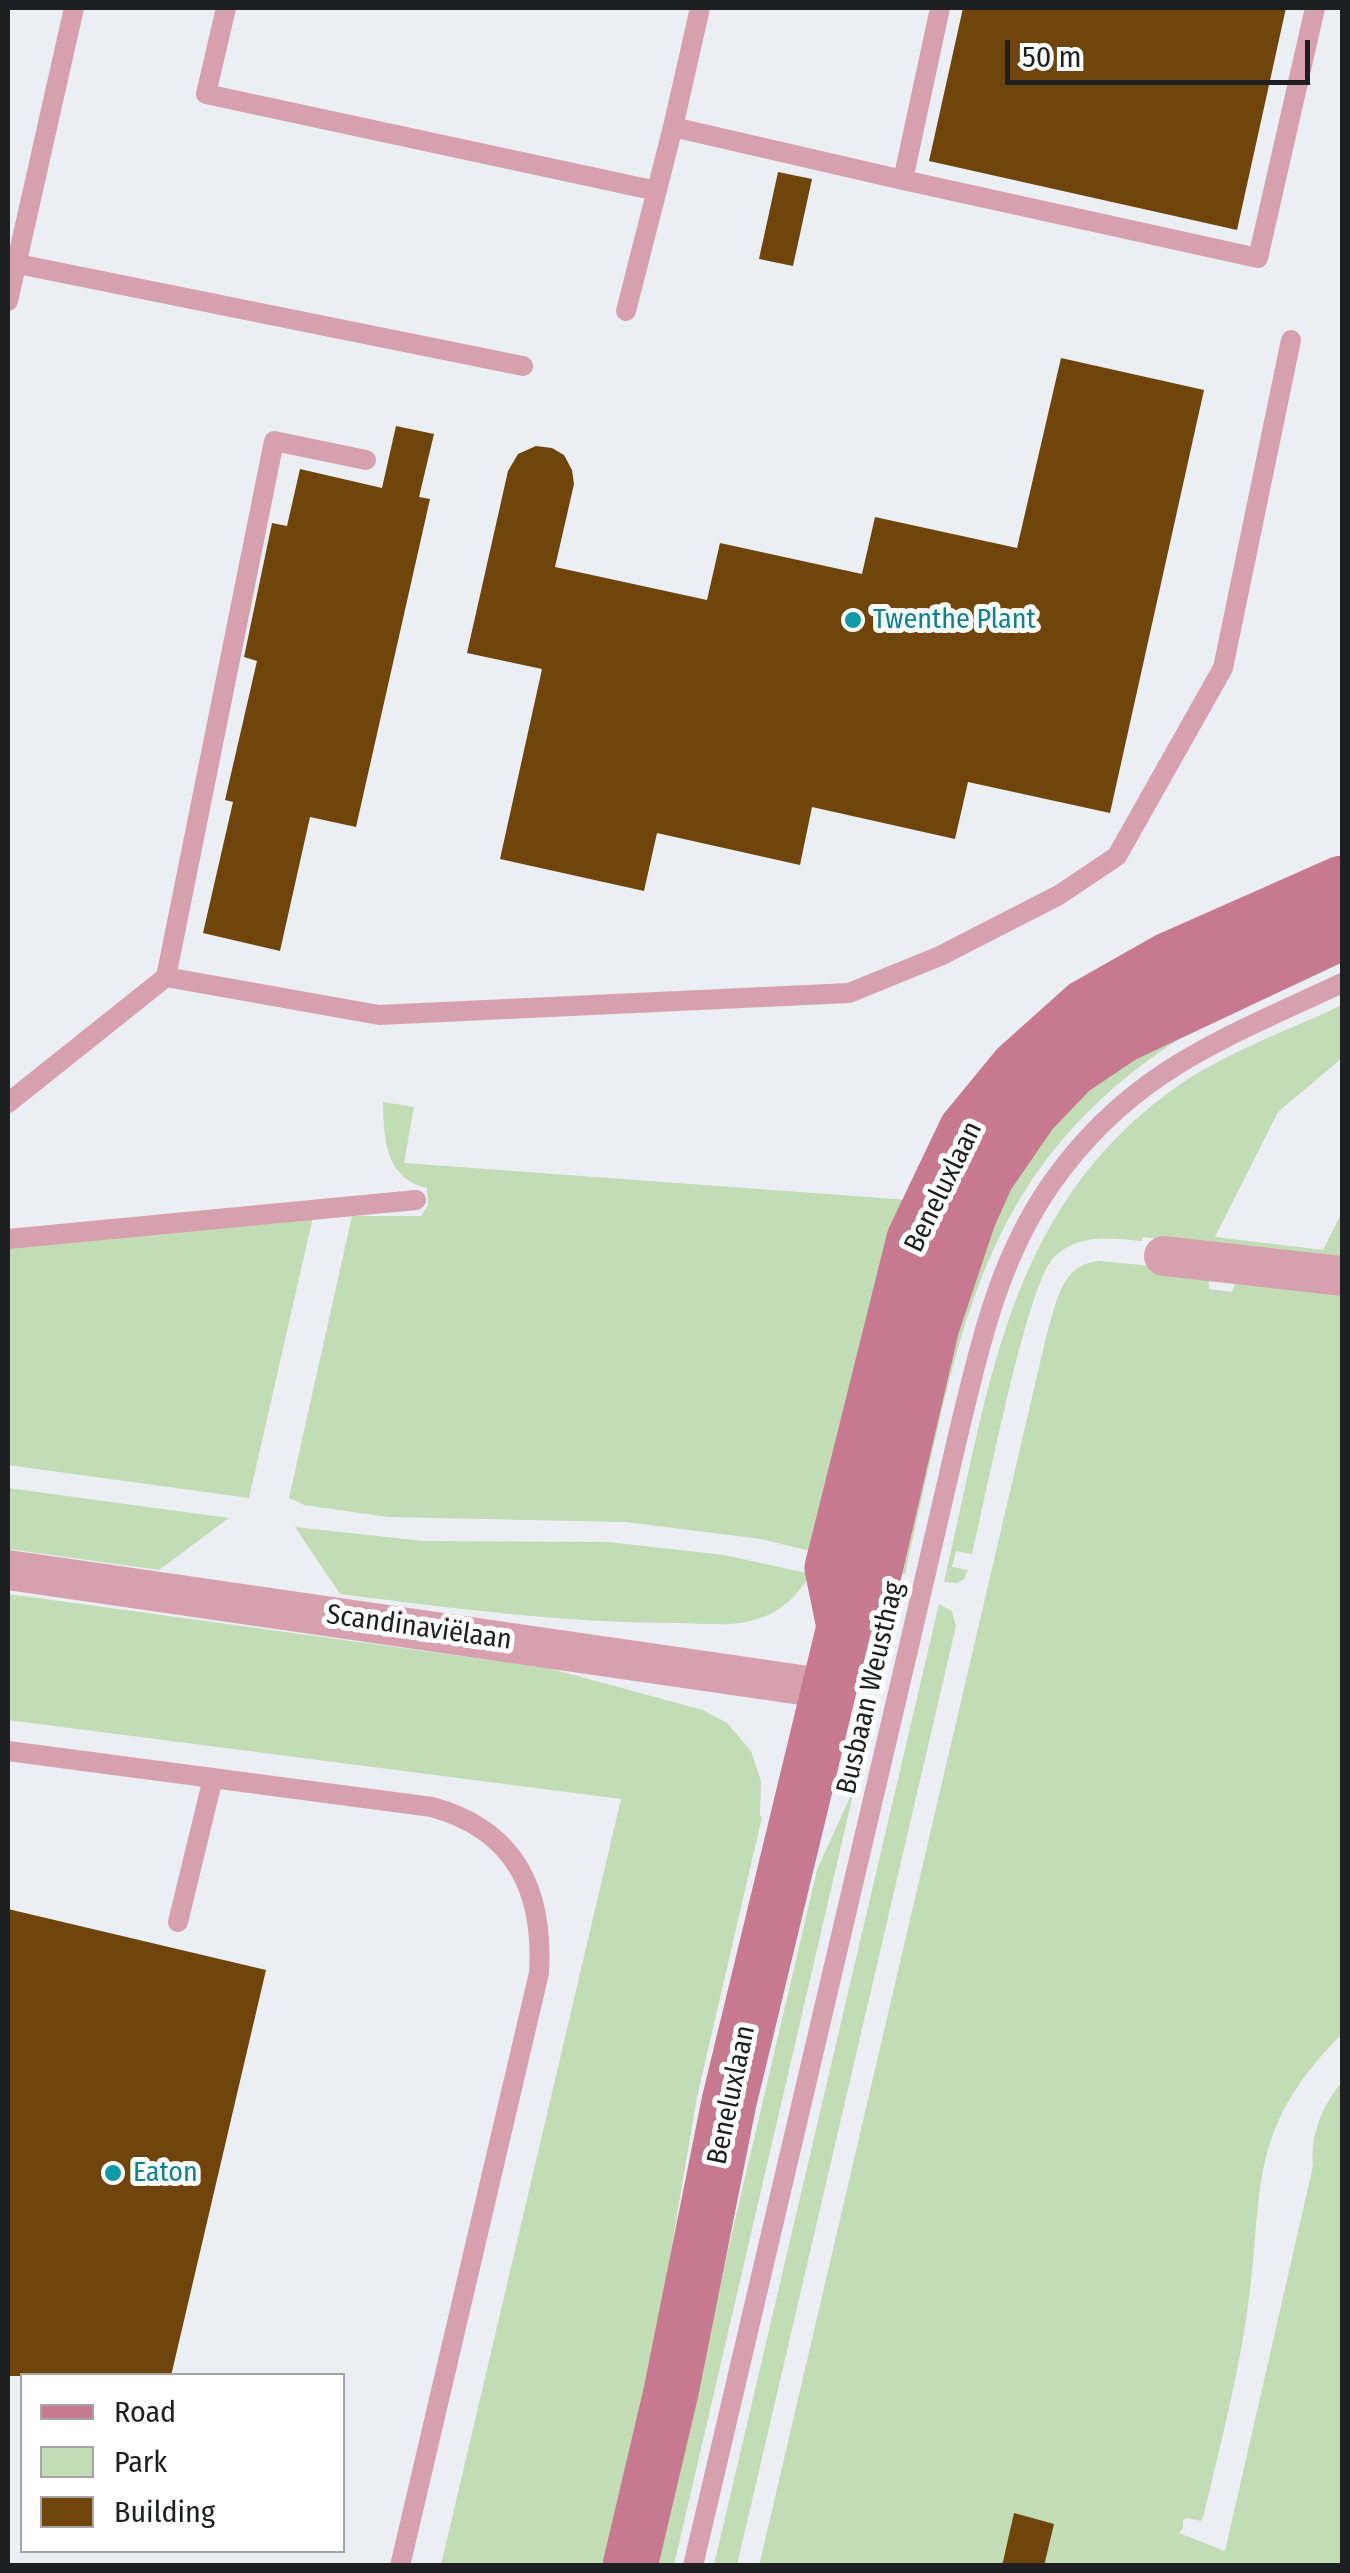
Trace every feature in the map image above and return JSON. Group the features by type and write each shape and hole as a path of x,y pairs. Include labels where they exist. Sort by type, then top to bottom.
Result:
{"street":[{"name":"Beneluxlaan","path":"844,1627 832,1568 914,1239 966,1130 1017,1068 1085,1006 1168,960 1342,883"},
{"name":"Beneluxlaan","path":"630,2566 671,2392 729,2102 844,1627 874,1578 932,1326 969,1216 987,1176 1031,1112 1071,1070 1124,1035 1342,932"},
{"path":"1164,1256 1342,1276"},
{"name":"Scandinaviëlaan","path":"8,1570 829,1688"}],"lane":[{"path":"8,301 12,262 74,8"},
{"path":"226,8 206,94 657,191"},
{"path":"626,312 700,8"},
{"path":"903,180 940,8"},
{"path":"672,127 1258,258 1315,8"},
{"path":"12,262 523,366"},
{"path":"166,977 378,1015 850,993 940,956 1059,895 1117,856 1224,668 1292,340"},
{"path":"8,1103 166,977 274,441 366,460"},
{"name":"Busbaan Weusthag","path":"693,2566 922,1589 1000,1278 1018,1238 1051,1184 1092,1134 1126,1101 1169,1068 1214,1042 1342,984"},
{"path":"8,1240 416,1200"},
{"path":"8,1752 432,1807 463,1815 489,1833 526,1882 537,1911 541,1941 539,1972 400,2566"},
{"path":"178,1922 212,1778"}],"green space":[{"path":"1342,1005 1342,1058 1278,1112 1215,1237 1323,1250 1342,1212 1342,1259 1143,1237 1142,1241 1085,1241 1054,1257 1043,1276 1019,1350 972,1554 956,1551 952,1567 968,1570 957,1583 944,1582 991,1377 1012,1312 1037,1250 1071,1192 1116,1139 1172,1090 1233,1054"},
{"path":"1203,1024 1126,1077 1067,1134 1022,1195 989,1261 963,1331 905,1574 884,1569 949,1292 1064,1096"},
{"path":"383,1102 414,1107 404,1163 909,1200 818,1553 761,1539 626,1522 388,1517 304,1505 289,1498 352,1216 421,1216 428,1205 427,1188 403,1176 390,1155"},
{"path":"313,1217 249,1498 8,1465 8,1245"},
{"path":"1087,1263 1203,1271 1209,1289 1232,1292 1236,1281 1342,1284 1342,2034 1287,2103 1273,2136 1259,2201 1242,2344 1204,2514 1201,2521 1183,2520 1179,2533 1225,2551 1313,2166 1316,2132 1323,2111 1342,2082 1342,2565 759,2566 1047,1333 1069,1276"},
{"path":"8,1488 229,1518 159,1570 8,1549"},
{"path":"295,1527 423,1541 608,1542 724,1555 811,1574 783,1606 769,1615 740,1623 634,1622 508,1614 340,1594"},
{"path":"8,1594 548,1668 703,1710 727,1723 751,1751 761,1781 762,1817 697,2097 648,2386 606,2565 441,2565 621,1799 8,1720"},
{"path":"939,1604 952,1611 956,1626 737,2565 714,2565"},
{"path":"855,1786 674,2565 654,2566 817,1870"}],"building":[{"path":"963,8 1286,8 1237,230 929,161"},
{"path":"778,172 812,179 793,266 759,259"},
{"name":"Twenthe Plant","path":"1061,358 1204,390 1110,813 968,782 955,839 812,807 800,865 657,833 644,891 500,859 542,669 467,653 508,471 518,454 536,446 552,448 564,455 572,470 574,484 555,567 707,600 720,543 862,574 875,517 1017,548"},
{"path":"396,426 434,434 419,497 430,499 356,827 310,817 280,951 203,933 233,802 225,800 257,661 244,657 272,523 287,526 300,469 382,488"},
{"name":"Eaton","path":"8,1909 266,1970 172,2373 8,2376"},
{"path":"1014,2513 1054,2524 1044,2566 1002,2566"}],"place":[{"name":"Twenthe Plant","path":"853,620"},
{"name":"Eaton","path":"113,2173"}]}
